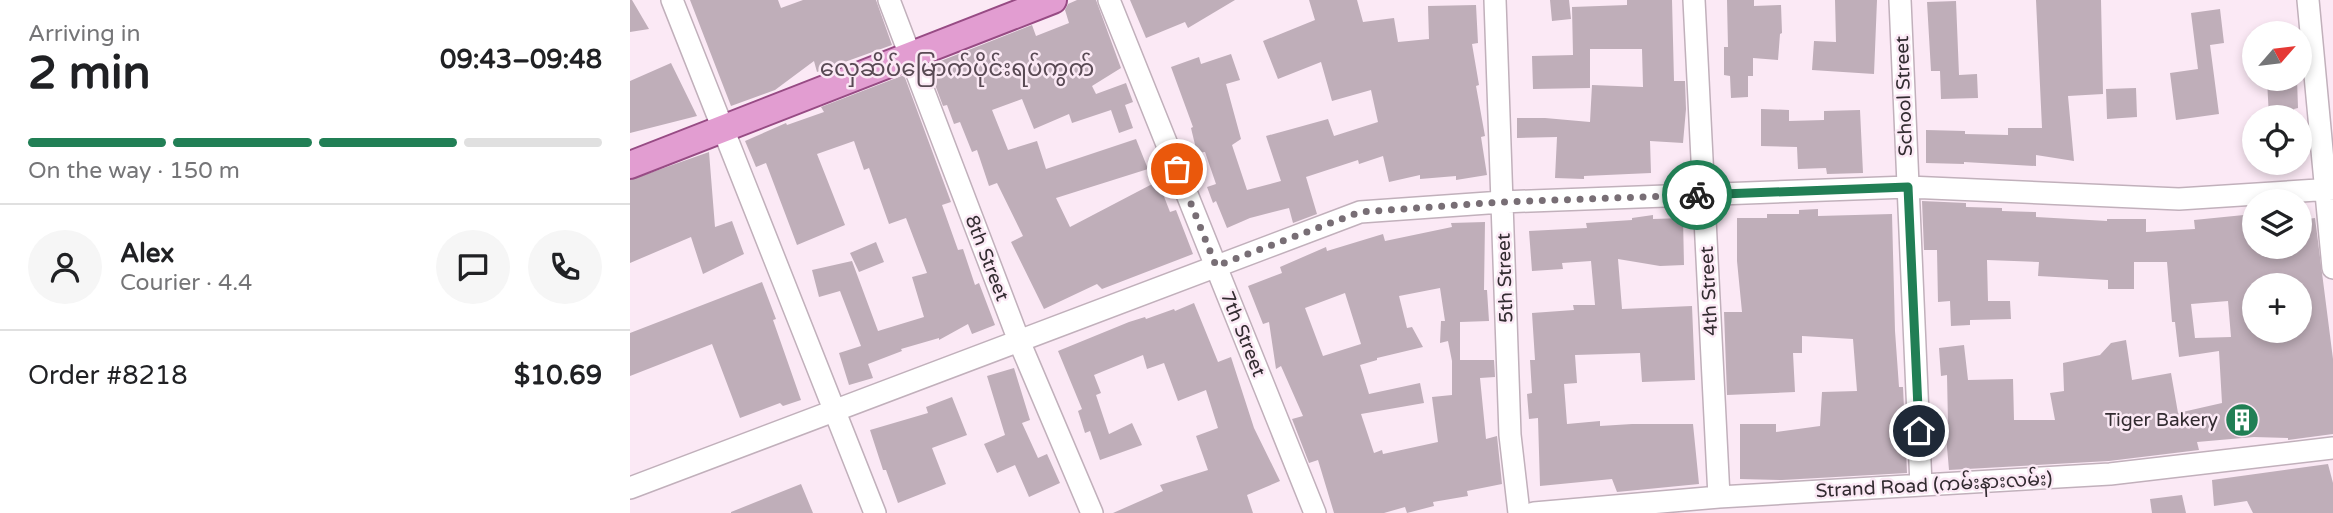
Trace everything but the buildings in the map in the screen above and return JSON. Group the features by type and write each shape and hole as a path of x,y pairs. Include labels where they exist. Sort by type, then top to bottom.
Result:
{"main road":[{"path":"630,165 1053,0"}],"street":[{"path":"672,0 874,513"},
{"name":"8th Street","path":"889,0 1020,341 1092,513"},
{"name":"7th Street","path":"1109,0 1315,513"},
{"name":"5th Street","path":"1495,0 1510,435 1519,513"},
{"name":"4th Street","path":"1694,0 1719,497"},
{"name":"School Street","path":"1900,0 1921,485"},
{"path":"2308,0 2329,189 2333,268"},
{"path":"630,488 1360,212 1502,202 1908,187 2179,200 2329,189"},
{"name":"Strand Road (ကမ်းနားလမ်း)","path":"1534,513 1719,497 2110,474 2333,448"}],"way so far":[{"path":"1177,169 1216,266 1360,212 1502,202 1697,195"}],"place":[{"name":"Tiger Bakery","path":"2242,420"}],"district":[{"name":"လှေဆိပ်မြောက်ပိုင်းရပ်ကွက်","path":"957,69"}],"route":[{"path":"1697,195 1908,187 1919,431"}]}
